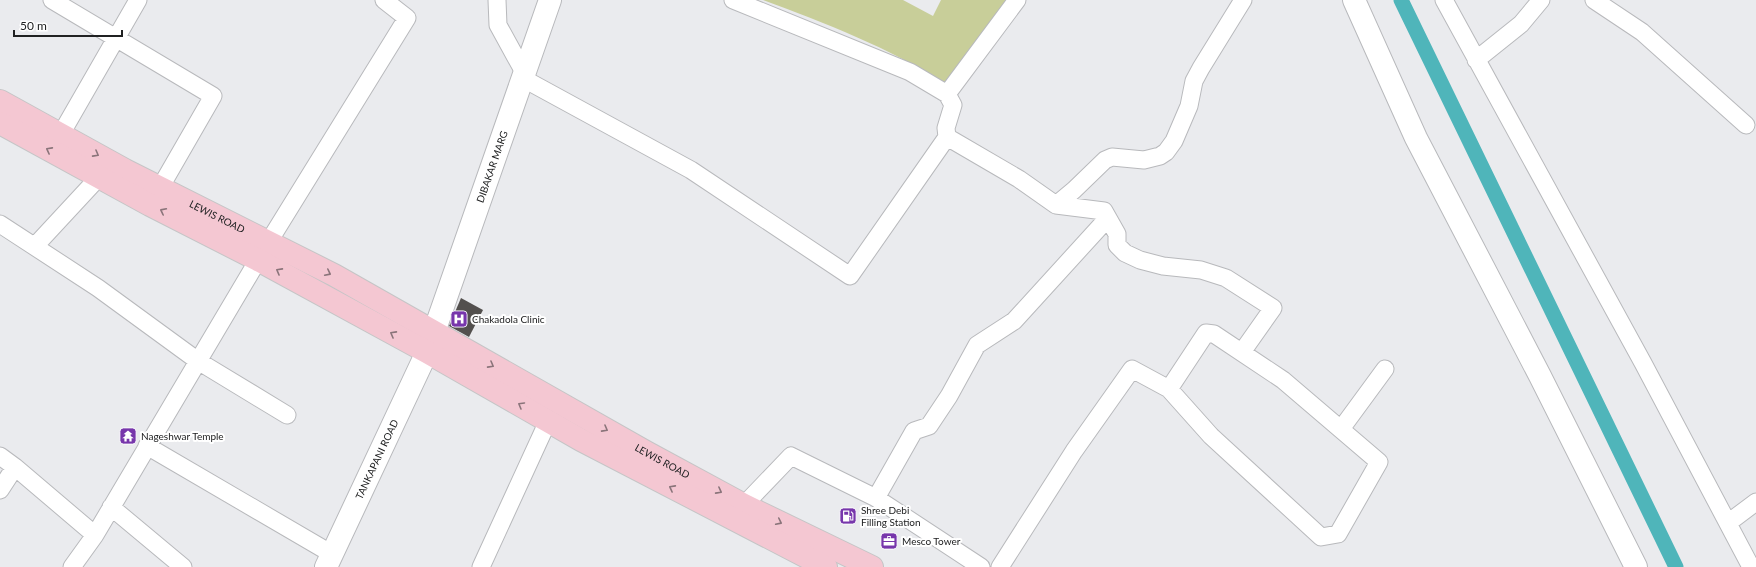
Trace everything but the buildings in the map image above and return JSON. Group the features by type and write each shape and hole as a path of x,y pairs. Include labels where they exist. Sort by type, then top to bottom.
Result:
{"main road":[{"name":"LEWIS ROAD","path":"0,101 160,188 263,251 430,343 452,367 548,421 731,519 826,567"},
{"name":"LEWIS ROAD","path":"0,124 99,177 263,251"},
{"name":"LEWIS ROAD","path":"430,343 457,346 744,505 872,567"}],"street":[{"path":"52,0 213,96 160,188"},
{"path":"61,134 138,0"},
{"path":"72,567 95,535 263,251 406,18 384,0"},
{"path":"497,0 498,25 524,77 691,170 850,276 948,137 946,128 953,105 947,94 910,72 733,0"},
{"name":"DIBAKAR MARG","path":"430,343 550,0"},
{"path":"947,94 1017,0"},
{"path":"1056,205 1079,186 1104,160 1112,157 1144,160 1160,156 1166,152 1174,141 1189,106 1194,81 1243,0"},
{"path":"1354,0 1416,138 1540,376 1636,567"},
{"path":"1444,0 1644,363 1752,567"},
{"path":"1476,60 1521,24 1541,0"},
{"path":"1594,0 1642,32 1746,125"},
{"path":"948,137 1020,178 1056,205 1104,212 1117,234 1117,245 1124,254 1163,266 1201,270 1226,278 1273,308 1242,352"},
{"path":"34,246 99,177"},
{"path":"876,498 914,431 929,426 949,396 977,345 1014,321 1108,219"},
{"path":"0,224 98,288 198,362 287,415"},
{"path":"1000,567 1074,451 1132,369 1169,389 1211,436 1320,537 1338,534 1379,462 1341,429 1283,380 1214,334 1206,333 1169,389"},
{"name":"TANKAPANI ROAD","path":"329,560 430,343"},
{"path":"1341,429 1385,369"},
{"path":"483,566 548,421"},
{"path":"148,446 329,560"},
{"path":"0,456 95,535"},
{"path":"744,505 791,456 876,498 981,567"},
{"path":"0,490 15,467"},
{"path":"1728,523 1756,502"},
{"path":"111,507 184,567"}],"green space":[{"path":"763,0 903,0 933,16 941,0 1010,0 946,84 903,59 857,37"}],"waterway":[{"path":"1401,0 1676,567"}],"place":[{"name":"Chakadola Clinic","path":"459,319"},
{"name":"Nageshwar Temple","path":"128,436"},
{"name":"Shree Debi Filling Station","path":"848,516"},
{"name":"Mesco Tower","path":"889,541"}]}
